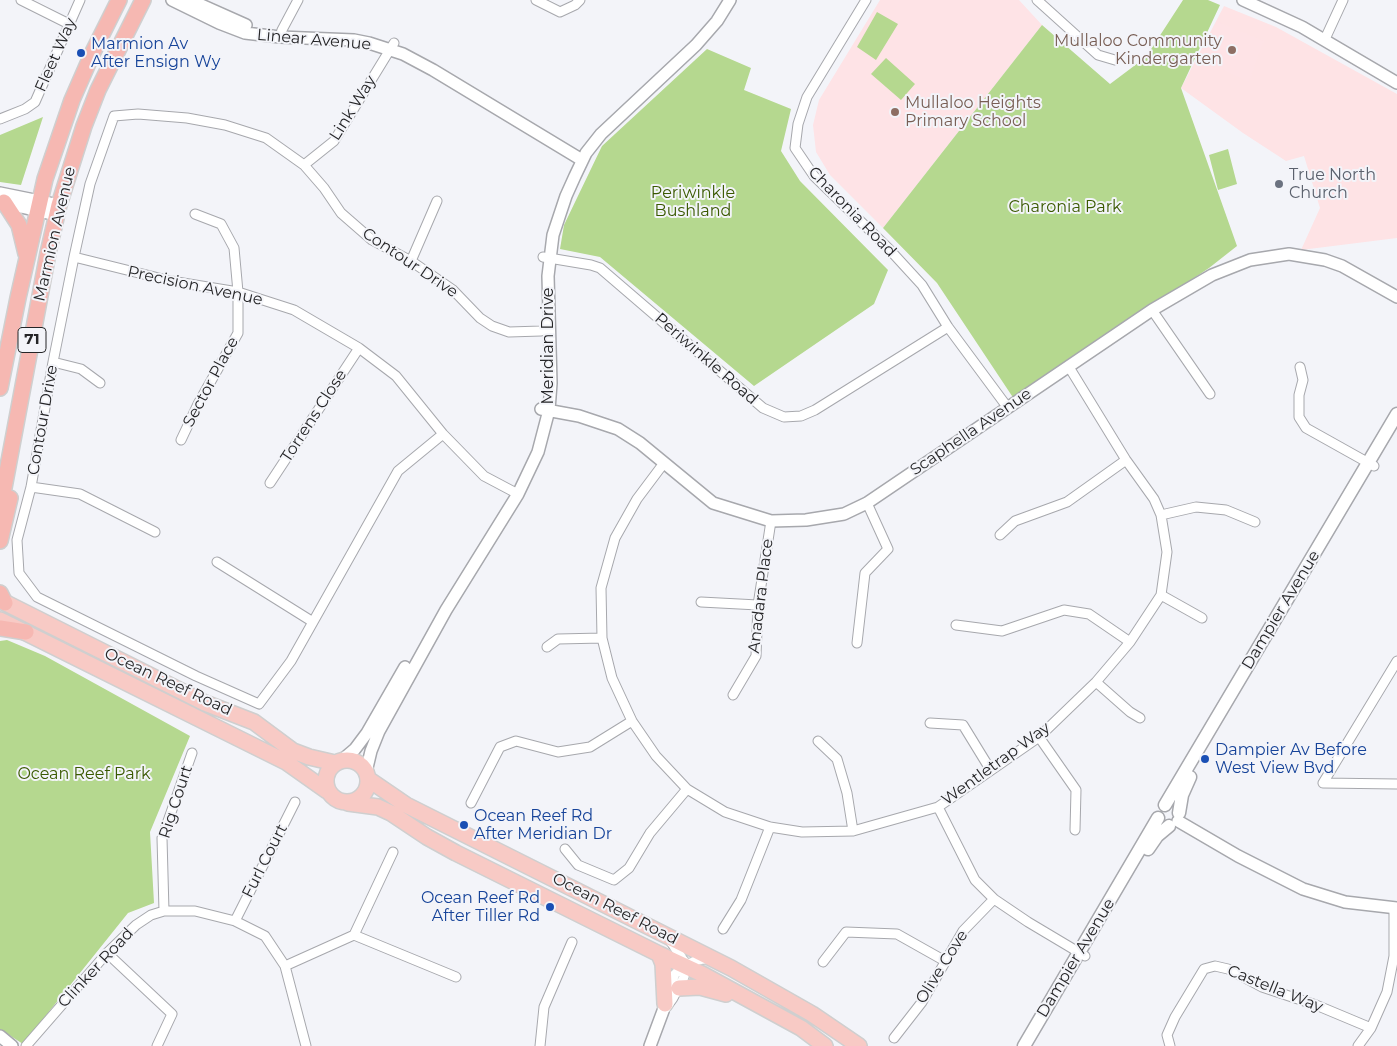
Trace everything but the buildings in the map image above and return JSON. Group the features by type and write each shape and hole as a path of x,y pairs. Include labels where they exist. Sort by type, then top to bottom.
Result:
{"highway":[{"name":"Marmion Avenue","path":"0,388 45,179 72,100 92,52 119,0"},
{"name":"Marmion Avenue","path":"0,509 58,210 84,126 98,90 143,0"},
{"path":"1,199 13,214 18,225 27,258"},
{"path":"0,541 12,489 9,464"},
{"path":"0,628 26,632"}],"main road":[{"name":"Dampier Avenue","path":"1024,1046 1150,845 1175,820 1186,784 1371,464 1397,414"},
{"name":"Dampier Avenue","path":"1165,805 1371,464 1397,428"},
{"name":"Ocean Reef Road","path":"2,598 205,703 254,722 293,751 309,757 339,762"},
{"name":"Ocean Reef Road","path":"0,620 286,762 327,791"},
{"path":"339,762 356,762 367,775 368,786 361,798 348,803 336,800 327,791 325,778 330,767 339,762"},
{"name":"Ocean Reef Road","path":"367,775 406,805 664,934 789,1000 859,1046"},
{"name":"Ocean Reef Road","path":"348,803 378,807 392,813 437,843 750,1000 801,1028 825,1046"},
{"path":"1165,805 1173,805 1175,820 1163,824 1158,818 1159,810 1165,805"},
{"name":"Dampier Avenue","path":"1032,1046 1158,818"},
{"path":"659,954 663,964 664,1007"},
{"path":"679,988 700,987 750,1000"}],"street":[{"path":"21,0 69,24"},
{"name":"Fleet Way","path":"0,119 25,109 35,102 80,0"},
{"name":"Linear Avenue","path":"172,0 239,31 258,36 281,34 354,40 392,46 582,155"},
{"name":"Linear Avenue","path":"190,0 248,26 281,34"},
{"path":"281,34 298,0"},
{"path":"536,0 560,12 575,5 580,0"},
{"name":"Meridian Drive","path":"367,775 375,741 446,610 515,492 532,448 545,410 544,366 548,276 546,258 558,217 587,140 611,113 681,51 699,32 722,0"},
{"name":"Meridian Drive","path":"582,155 611,123 696,46 717,21 730,0"},
{"name":"Charonia Road","path":"866,0 807,97 798,124 795,148 814,176 922,284 948,327 1008,408"},
{"path":"1037,0 1098,55 1115,60"},
{"path":"1243,0 1327,36 1397,82"},
{"path":"1262,0 1397,74"},
{"path":"1327,36 1343,0"},
{"name":"Link Way","path":"304,165 334,141 392,46"},
{"name":"Contour Drive","path":"443,434 398,471 291,661 259,704 196,676 37,597 19,573 17,540 31,487 53,362 90,184 114,116 138,114 187,118 225,125 266,138 304,165 324,188 341,213 372,240 412,261 453,290 480,318 492,326 509,332 545,330"},
{"path":"1,199 58,210"},
{"path":"412,261 437,201"},
{"name":"Sector Place","path":"181,440 198,404 238,333 238,292 234,248 221,224 195,214"},
{"name":"Scaphella Avenue","path":"545,410 579,416 618,429 640,443 713,503 771,521 806,520 844,514 867,503 1152,310 1212,274 1250,260 1289,254 1325,260 1342,266 1397,297"},
{"name":"Precision Avenue","path":"74,257 171,281 238,292 294,310 359,348 396,376 443,434 484,476 515,492"},
{"name":"Periwinkle Road","path":"546,258 600,268 762,408 784,417 802,416 815,410 948,327"},
{"path":"1152,310 1210,394"},
{"name":"Torrens Close","path":"270,483 359,348"},
{"path":"53,362 81,369 100,383"},
{"name":"Wentletrap Way","path":"664,463 637,499 615,538 601,588 602,638 612,678 632,720 656,756 687,789 725,812 770,827 802,832 853,831 938,807 990,769 1039,737 1096,682 1130,642 1161,595 1167,552 1161,515 1154,499 1126,460 1068,367"},
{"path":"1300,367 1302,380 1299,417 1306,428 1371,464"},
{"path":"1000,535 1015,521 1066,502 1126,460"},
{"path":"31,487 80,494 155,532"},
{"name":"Meridian Drive","path":"339,762 356,749 367,734 452,587 515,492"},
{"path":"857,644 865,573 888,548 867,503"},
{"path":"1161,515 1196,507 1226,510 1255,522"},
{"name":"Anadara Place","path":"732,695 756,656 758,606 771,521"},
{"path":"217,562 312,622"},
{"path":"1161,595 1202,618"},
{"path":"701,602 758,606"},
{"path":"956,625 1002,631 1064,610 1089,614 1130,642"},
{"path":"547,646 558,639 602,638"},
{"path":"1397,662 1323,783 1397,784"},
{"path":"1096,682 1130,712 1140,718"},
{"path":"471,803 500,747 516,742 558,752 590,748 632,720"},
{"path":"930,723 963,725 990,769"},
{"path":"1039,737 1076,790 1074,830"},
{"path":"818,741 837,759 847,793 853,831"},
{"name":"Rig Court","path":"164,911 162,838 192,753"},
{"path":"566,849 578,865 614,880 629,868 650,833 687,789"},
{"name":"Furl Court","path":"234,921 296,802"},
{"path":"938,807 975,880 994,899 1082,954"},
{"path":"1175,820 1238,856 1303,889 1346,902 1396,908 1394,956 1387,992 1371,1028 1358,1046"},
{"path":"723,929 742,900 770,827"},
{"path":"285,966 354,935 393,852"},
{"name":"Olive Cove","path":"894,1038 922,1002 963,931 994,899"},
{"name":"Clinker Road","path":"26,1046 107,954 136,925 151,915 164,911 195,911 234,921 265,936 285,966 306,1046"},
{"path":"823,962 846,932 897,934 945,961"},
{"path":"664,934 684,961 684,977 674,998 664,1007"},
{"path":"354,935 456,977"},
{"path":"540,1046 544,1007 572,942"},
{"path":"107,954 172,1014 157,1046"},
{"path":"650,1046 675,974 684,966 698,960 710,958"},
{"name":"Castella Way","path":"1170,1046 1167,1034 1175,1017 1204,969 1215,966 1228,969 1262,987 1316,1004 1371,1028"},
{"path":"0,1036 12,1046"}],"shaded area":[{"name":"Mullaloo Heights Primary School","path":"880,0 1019,0 1042,25 883,228 830,175 816,152 813,125 819,100"},
{"path":"1224,6 1276,27 1397,94 1397,238 1301,250 1320,208 1304,156 1286,161 1243,133 1181,88"},
{"name":"Mullaloo Community Kindergarten","path":"1218,22 1264,41 1249,82 1199,58"}],"green space":[{"name":"Charonia Park","path":"1183,0 1208,0 1220,5 1181,88 1237,246 1209,268 1014,399 937,283 883,228 1042,25 1110,84 1146,57"},
{"path":"877,12 898,24 876,60 857,47"},
{"name":"Periwinkle Bushland","path":"707,49 751,68 744,90 791,109 781,151 800,181 888,270 874,304 754,386 600,257 560,249 564,225 602,146"},
{"path":"886,58 915,84 901,100 871,74"},
{"path":"43,117 21,185 0,182 0,135"},
{"path":"1228,149 1237,184 1218,190 1209,155"},
{"name":"Ocean Reef Park","path":"7,640 45,656 190,736 150,832 154,903 128,913 23,1044 0,1029 0,641"}],"place":[{"name":"Mullaloo Community Kindergarten","path":"1232,50"},
{"name":"Marmion Av After Ensign Wy","path":"81,53"},
{"name":"Mullaloo Heights Primary School","path":"895,112"},
{"name":"True North Church","path":"1279,184"},
{"name":"Dampier Av Before West View Bvd","path":"1205,759"},
{"name":"Ocean Reef Rd After Meridian Dr","path":"464,825"},
{"name":"Ocean Reef Rd After Tiller Rd","path":"550,907"}]}
